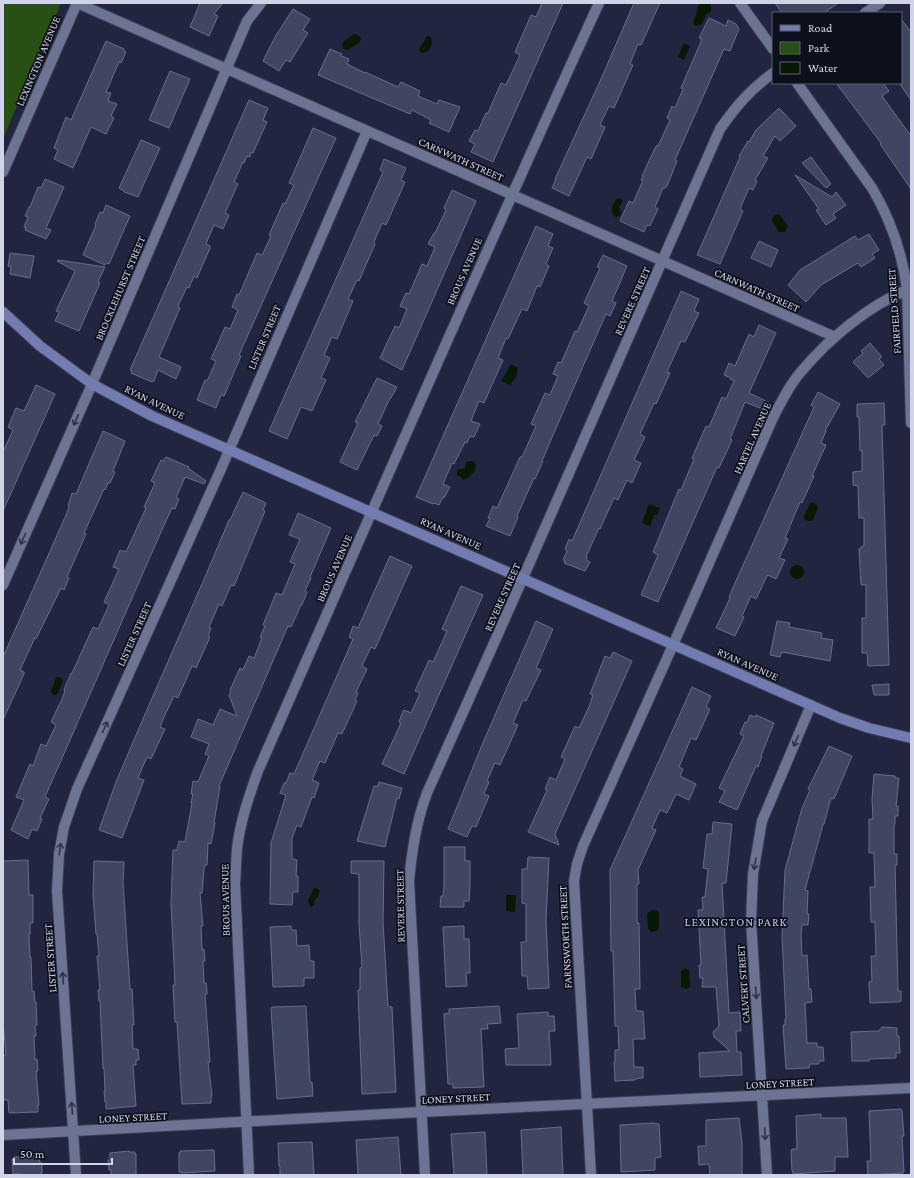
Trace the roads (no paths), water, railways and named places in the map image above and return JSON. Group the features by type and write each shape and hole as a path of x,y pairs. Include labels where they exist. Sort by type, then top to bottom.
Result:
{"street":[{"name":"CARNWATH STREET","path":"77,3 834,337"},
{"name":"LEXINGTON AVENUE","path":"3,172 77,3"},
{"name":"BROCKLEHURST STREET","path":"3,585 92,384 247,21 261,3"},
{"name":"BROUS AVENUE","path":"249,1175 235,883 237,848 249,795 258,771 511,194 599,3"},
{"path":"740,3 772,48"},
{"path":"866,12 880,3"},
{"name":"REVERE STREET","path":"425,1175 409,881 419,812 720,129 741,101 755,87 772,74"},
{"name":"FAIRFIELD STREET","path":"798,84 879,200 897,238 909,288 911,423"},
{"name":"LISTER STREET","path":"76,1175 57,892 59,854 64,827 78,789 229,449 367,131"},
{"name":"HARTEL AVENUE","path":"673,645 772,420 785,395 800,373 834,337 866,312 909,288"},
{"name":"RYAN AVENUE","path":"4,314 40,346 92,384 152,416 840,718 869,728 911,738"},
{"name":"FARNSWORTH STREET","path":"591,1175 574,881 576,864 673,645"},
{"name":"CALVERT STREET","path":"767,1175 751,921 753,874 762,821 811,705"},
{"name":"LONEY STREET","path":"3,1135 421,1112 911,1088"}],"water":[{"path":"700,3 710,3 711,11 706,15 702,24 696,26 693,23"},
{"path":"354,34 358,35 361,39 360,42 348,50 344,49 342,46 343,42"},
{"path":"427,36 431,37 432,43 426,52 421,53 419,49"},
{"path":"684,43 690,46 684,60 678,57"},
{"path":"619,198 623,201 619,207 621,214 620,216 616,217 613,215 612,207 615,201"},
{"path":"779,214 788,226 785,232 779,232 772,221 773,216"},
{"path":"511,364 518,368 516,377 510,385 501,381"},
{"path":"473,461 476,465 475,470 468,478 463,480 457,475 457,470 465,468 466,462"},
{"path":"810,503 814,503 818,508 813,520 809,521 805,520 804,517"},
{"path":"649,504 660,508 657,515 654,515 650,526 642,523"},
{"path":"797,565 802,567 804,572 802,577 797,579 792,577 790,572 792,567"},
{"path":"58,677 63,680 58,693 53,695 51,691 56,678"},
{"path":"314,888 319,889 320,891 314,901 314,905 311,907 308,901"},
{"path":"506,895 516,895 515,912 506,911"},
{"path":"656,910 659,913 659,928 657,931 651,932 648,928 647,914 650,911"},
{"path":"685,968 689,970 690,987 686,989 681,987 681,971"}],"district":[{"name":"LEXINGTON PARK","path":"736,922"}]}
